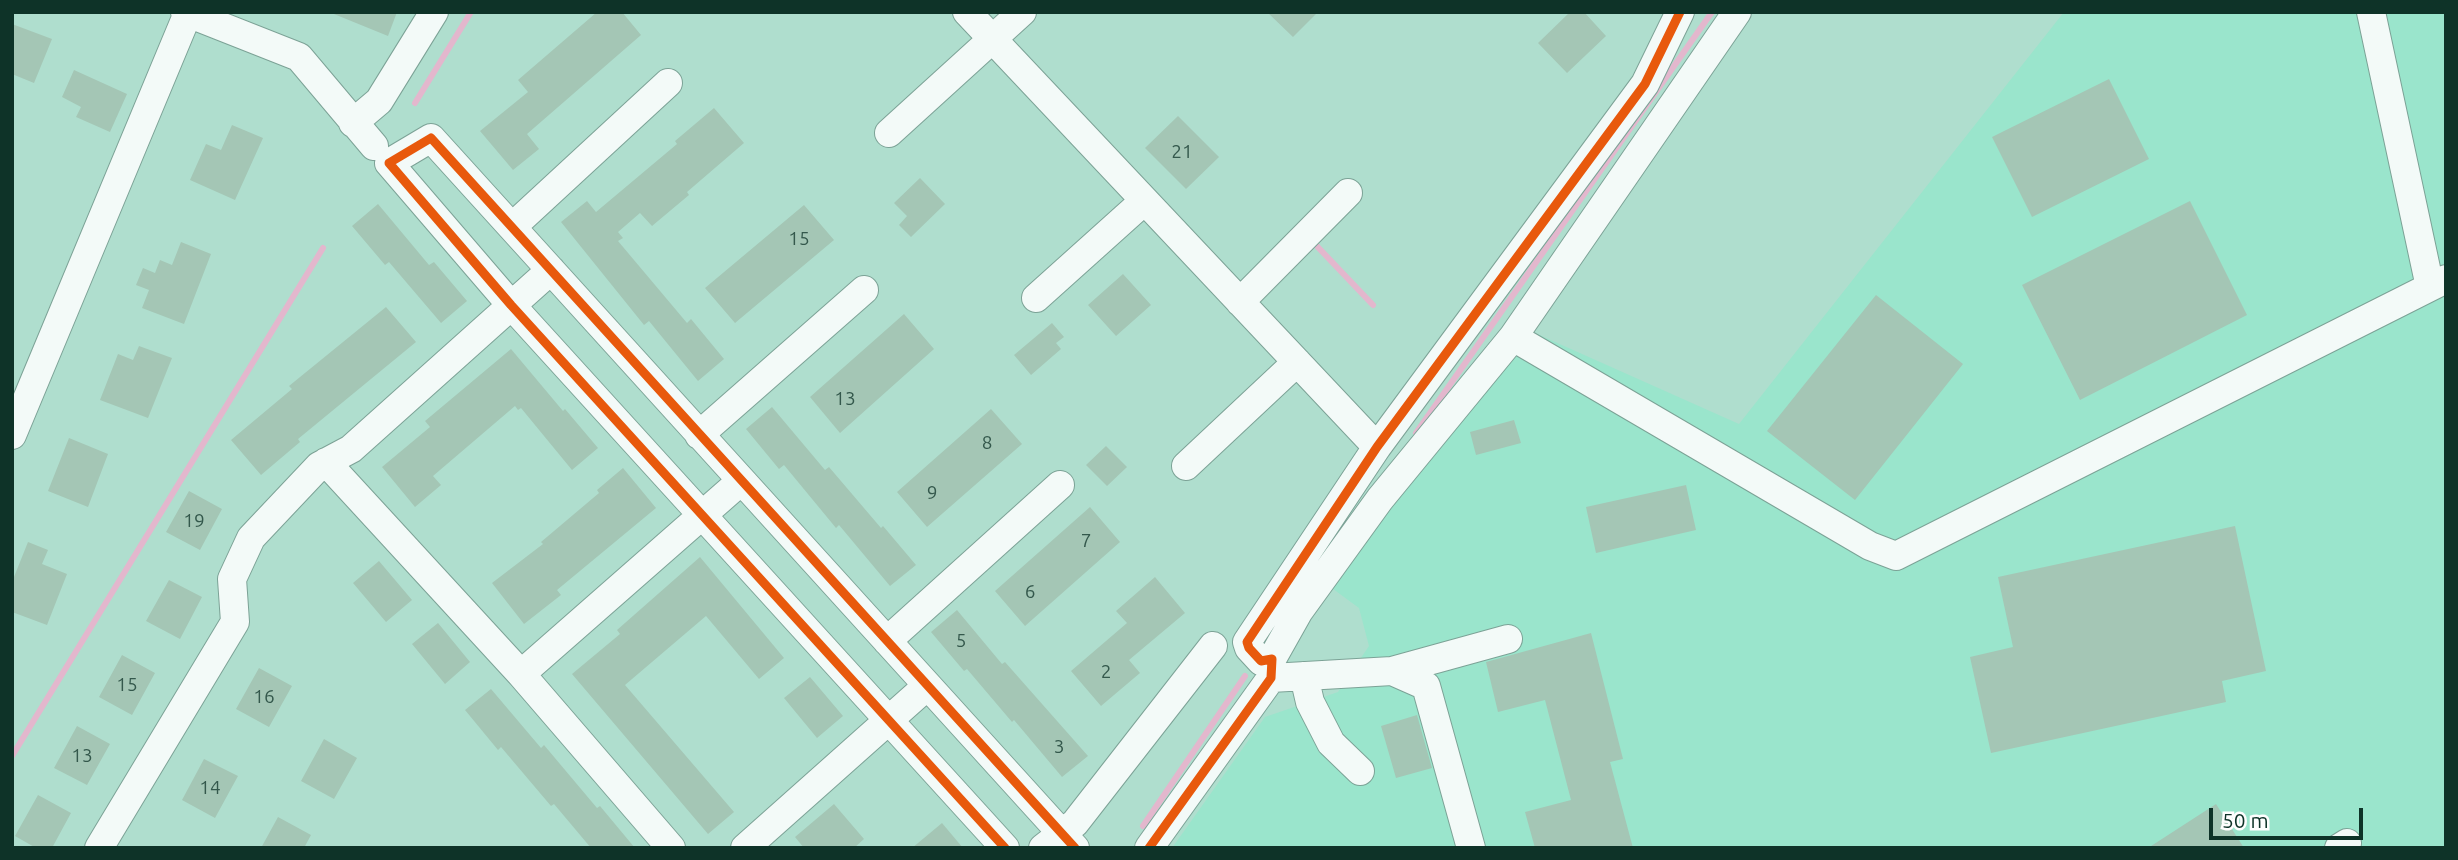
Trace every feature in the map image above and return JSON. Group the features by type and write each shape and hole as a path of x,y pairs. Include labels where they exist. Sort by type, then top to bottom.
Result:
{"street":[{"path":"353,123 379,102 433,12"},
{"path":"967,12 1377,447"},
{"path":"889,134 1022,12"},
{"path":"1508,639 1391,671 1304,676 1272,668 1261,661 1247,642 1377,447 1645,84 1680,12"},
{"path":"1149,848 1272,668 1299,611 1372,510 1513,337 1737,12"},
{"path":"1513,337 1870,546 1896,556 2438,283 2371,12"},
{"path":"12,435 186,13 299,57 374,146"},
{"path":"512,227 668,83"},
{"path":"1005,848 511,305 389,163 432,138 887,641 1060,843 1213,646"},
{"path":"1240,302 1348,193"},
{"path":"1036,298 1144,201"},
{"path":"99,848 235,622 232,579 251,538 319,466 351,449 551,271"},
{"path":"699,435 864,290"},
{"path":"1186,466 1297,362"},
{"path":"326,462 521,674 671,848"},
{"path":"521,674 741,481"},
{"path":"887,641 1060,485"},
{"path":"1391,671 1426,686 1471,848"},
{"path":"1304,676 1310,702 1331,743 1360,771"},
{"path":"745,848 927,686"}],"shaded area":[{"path":"2064,12 2446,12 2446,848 1172,848 1265,717 1338,692 1369,646 1359,608 1329,586 1535,333 1739,424"}],"building":[{"path":"329,12 397,12 388,36"},
{"path":"597,12 622,12 641,35 527,134 539,149 513,170 480,131 528,92 518,80"},
{"path":"1267,12 1318,12 1293,37"},
{"path":"1570,12 1584,12 1606,36 1567,73 1538,43"},
{"path":"12,24 52,39 34,83 12,74"},
{"path":"74,70 127,94 110,132 76,117 81,107 62,97"},
{"path":"2109,79 2149,159 2032,217 1992,137"},
{"path":"714,108 744,143 652,226 640,213 618,232 623,238 618,241 687,323 691,319 724,359 698,381 649,321 644,325 561,222 587,201 596,212 677,144 675,141"},
{"path":"1178,116 1219,157 1186,189 1145,148"},
{"path":"232,125 263,138 235,200 190,180 206,144 221,150"},
{"path":"920,178 945,204 911,237 899,225 907,216 894,203"},
{"path":"2190,201 2247,315 2080,400 2022,285"},
{"path":"378,204 429,265 434,262 467,301 441,323 389,262 385,265 352,226"},
{"path":"804,205 834,240 735,323 705,288"},
{"path":"181,242 211,254 184,324 142,308 149,290 136,285 143,268 155,273 160,260 172,265"},
{"path":"1123,274 1151,305 1116,336 1088,305"},
{"path":"1876,295 1963,364 1855,500 1767,431"},
{"path":"386,307 416,342 298,439 300,442 261,475 231,440 292,389 289,386"},
{"path":"904,314 934,349 840,433 810,397"},
{"path":"1052,323 1064,337 1056,343 1061,349 1031,375 1014,355"},
{"path":"139,346 172,358 148,418 100,400 118,354 133,360"},
{"path":"511,349 598,448 572,470 521,408 518,410 515,406 433,476 441,485 415,507 382,467 430,427 425,421"},
{"path":"772,407 825,470 829,467 916,565 890,586 839,525 836,528 784,465 779,469 746,429"},
{"path":"991,409 1022,444 927,527 897,492"},
{"path":"1514,420 1521,443 1476,455 1470,432"},
{"path":"69,438 108,454 88,507 48,491"},
{"path":"1106,446 1127,467 1107,486 1086,465"},
{"path":"623,468 656,508 557,590 561,595 524,624 492,583 543,544 541,542 599,493 597,490"},
{"path":"1686,485 1696,530 1596,553 1586,507"},
{"path":"189,491 222,509 200,550 166,532"},
{"path":"1090,507 1120,542 1025,626 995,591"},
{"path":"2235,526 2266,671 2222,681 2226,702 1991,753 1970,657 2013,647 1998,577"},
{"path":"28,542 48,550 42,564 67,574 47,625 12,612 12,582"},
{"path":"700,557 784,658 759,679 706,616 625,685 734,812 708,834 572,674 620,634 617,630"},
{"path":"379,561 412,600 386,622 353,583"},
{"path":"1155,577 1185,613 1129,660 1140,673 1101,706 1071,671 1127,623 1116,611"},
{"path":"169,580 202,597 180,639 146,621"},
{"path":"957,610 1002,664 1005,662 1088,756 1062,777 1014,720 1012,722 931,632"},
{"path":"438,623 470,662 445,684 412,644"},
{"path":"1591,633 1623,759 1610,762 1633,848 1535,848 1525,812 1571,800 1545,700 1498,712 1486,662"},
{"path":"122,655 155,673 132,715 99,697"},
{"path":"259,668 292,686 269,727 236,709"},
{"path":"810,677 843,716 817,738 784,698"},
{"path":"491,689 541,748 544,745 635,848 591,848 501,747 498,750 465,710"},
{"path":"1417,715 1432,768 1396,778 1381,726"},
{"path":"77,726 110,744 87,785 54,768"},
{"path":"324,739 357,758 334,799 301,781"},
{"path":"204,759 238,776 215,818 182,800"},
{"path":"38,795 71,813 52,848 36,848 15,836"},
{"path":"834,804 864,839 854,848 804,848 795,837"},
{"path":"2216,804 2244,848 2148,848"},
{"path":"278,817 311,835 304,848 261,848"},
{"path":"942,823 963,848 912,848"}],"waterway":[{"path":"415,103 471,12"},
{"path":"1416,433 1712,12"},
{"path":"1313,242 1373,305"},
{"path":"12,756 323,248"},
{"path":"1143,826 1245,676"}],"cycle path":[{"path":"1149,848 1271,678 1272,659 1261,661 1247,642 1377,447 1645,84 1680,12"},
{"path":"1005,848 511,305 389,163 431,138 1075,848"}]}
